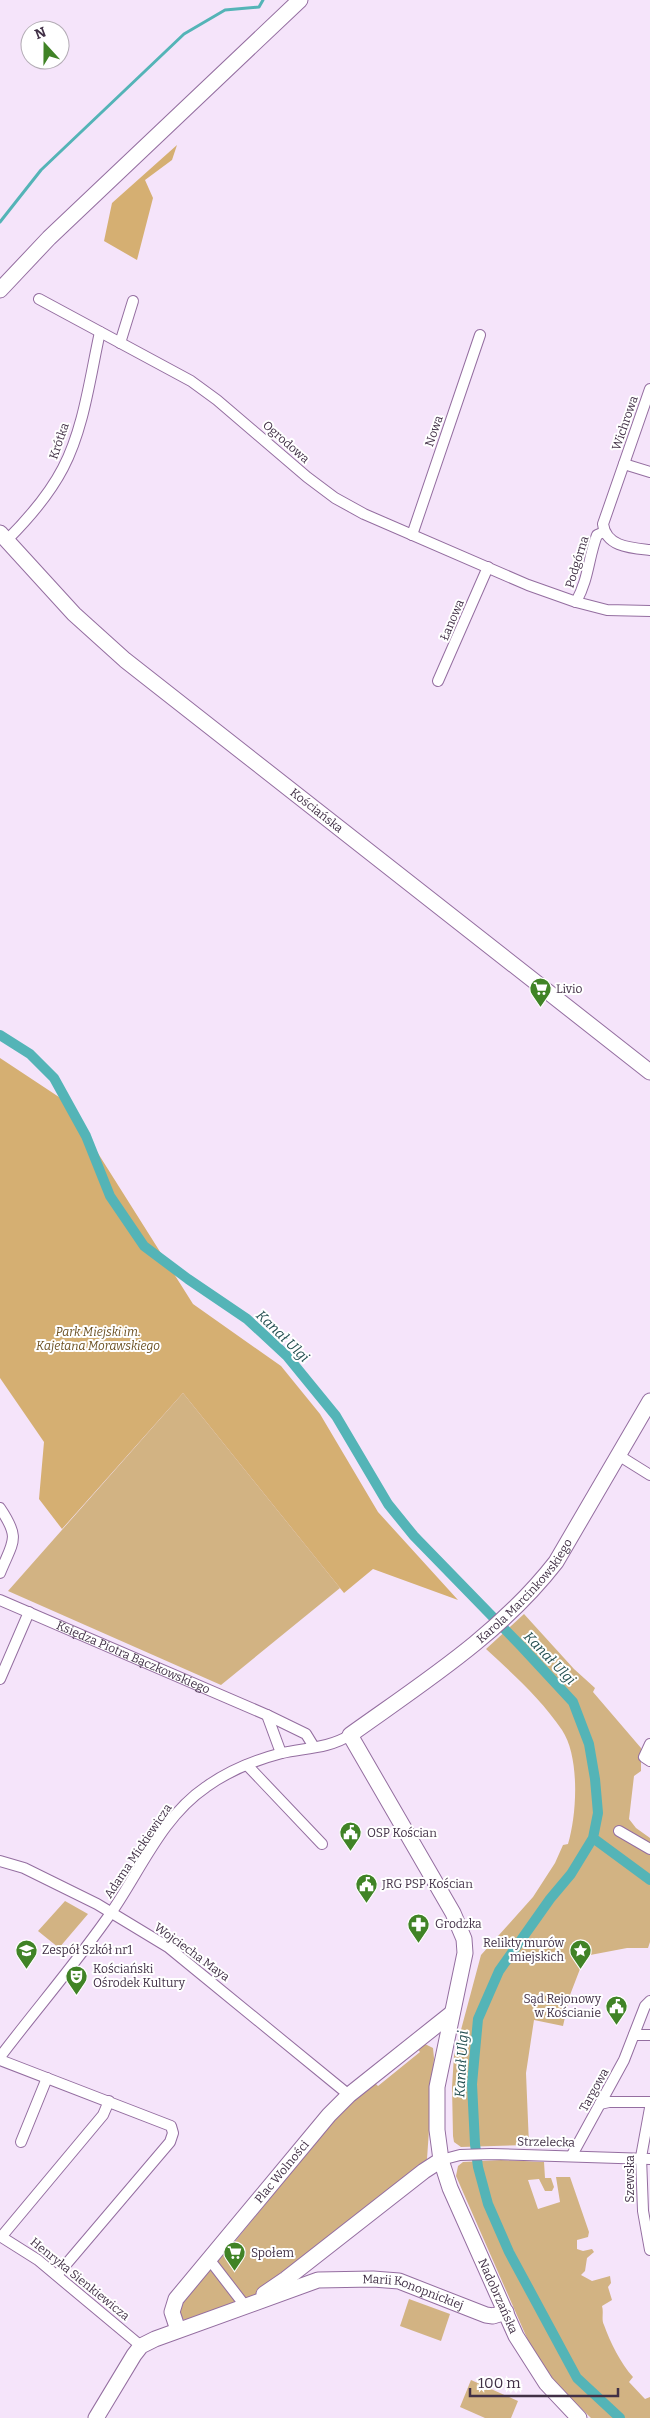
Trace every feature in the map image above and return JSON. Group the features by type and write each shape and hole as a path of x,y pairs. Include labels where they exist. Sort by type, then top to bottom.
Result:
{"street":[{"path":"0,290 49,238 300,0"},
{"path":"0,278 49,238"},
{"name":"Ogrodowa","path":"39,299 198,386 231,411 307,478 335,498 364,514 528,585"},
{"path":"120,343 133,301"},
{"name":"Krótka","path":"3,536 32,514 63,468 78,427 100,332"},
{"name":"Nowa","path":"412,535 480,335"},
{"name":"Wichrowa","path":"604,532 603,524 650,389"},
{"name":"Wichrowa","path":"624,464 650,472"},
{"path":"604,532 620,546 650,550"},
{"name":"Podgórna","path":"576,602 586,584 592,550 597,535 604,532"},
{"name":"Kościańska","path":"3,536 74,614 125,660 650,1072"},
{"name":"Łanowa","path":"438,681 488,567"},
{"name":"Podgórna","path":"528,585 576,602 607,610 650,611"},
{"name":"Karola Marcinkowskiego","path":"350,1735 484,1637 513,1611 556,1562 650,1401"},
{"path":"618,1455 650,1475"},
{"path":"0,1508 12,1526 15,1537 4,1552 0,1573"},
{"name":"Księdza Piotra Bączkowskiego","path":"0,1600 267,1715 306,1734 314,1747"},
{"path":"0,1679 29,1612"},
{"path":"267,1715 281,1753"},
{"path":"350,1735 460,1928 464,1939 465,1953 460,1986 452,2013"},
{"name":"Adama Mickiewicza","path":"0,2059 112,1912 157,1841 185,1804 204,1787 247,1765 281,1753 334,1744 350,1735"},
{"path":"647,1759 650,1744"},
{"path":"247,1765 322,1844"},
{"path":"619,1831 650,1849"},
{"name":"Wojciecha Maya","path":"0,1860 24,1868 112,1912 168,1947 349,2095"},
{"name":"Targowa","path":"572,2155 624,2060 645,2006 650,2001"},
{"name":"Plac Wolności","path":"178,2330 172,2312 173,2305 329,2115 349,2095 452,2013"},
{"name":"Nadobrzańska","path":"452,2013 438,2087 437,2130 441,2160 450,2188 516,2336 539,2373 579,2418"},
{"path":"634,2035 650,2035"},
{"path":"425,2036 432,2040 442,2060"},
{"path":"0,2059 170,2126 173,2133 170,2142 57,2275"},
{"path":"21,2142 47,2078"},
{"path":"1,2236 103,2115 109,2101"},
{"path":"600,2104 609,2102 650,2102"},
{"name":"Szewska","path":"650,2108 645,2158 643,2212 650,2250"},
{"name":"Strzelecka","path":"441,2160 463,2155 490,2154 645,2158"},
{"path":"246,2307 441,2160"},
{"name":"Henryka Sienkiewicza","path":"1,2236 57,2275 141,2346"},
{"path":"210,2259 246,2307"},
{"path":"96,2418 141,2346 178,2330 318,2280 308,2267 309,2261"},
{"name":"Marii Konopnickiej","path":"318,2280 374,2279 399,2281 486,2315 493,2316 506,2312"}],"shaded area":[{"path":"183,1393 340,1588 221,1685 8,1591"},
{"path":"524,1614 574,1669 595,1688 593,1692 641,1748 641,1771 634,1776 629,1819 636,1828 650,1838 650,1942 648,1948 627,1948 585,1956 570,1995 563,2026 534,2020 526,2073 529,2145 461,2147 454,2142 453,2136 452,2087 454,2056 481,1955 533,1897 555,1863 563,1845 568,1844 575,1802 572,1755 562,1730 536,1697 486,1649"},
{"path":"65,1901 88,1914 59,1948 38,1931"},
{"path":"423,2043 433,2048 434,2058 427,2159 266,2289 256,2295 188,2320 180,2319 177,2306 236,2240 349,2102 373,2081 378,2086 420,2052 415,2046"},
{"path":"501,2160 544,2162 545,2178 551,2178 554,2187 552,2191 545,2191 539,2179 528,2180 538,2209 560,2202 556,2177 570,2177 589,2232 588,2237 577,2240 577,2249 583,2251 592,2249 594,2252 587,2258 585,2271 581,2275 592,2281 610,2276 611,2283 608,2287 612,2300 602,2306 603,2323 616,2352 633,2377 629,2382 645,2399 650,2397 650,2418 591,2418 551,2379 530,2345 456,2176 458,2166 463,2162"},
{"path":"409,2299 450,2314 441,2341 400,2326"},
{"path":"471,2380 518,2401 511,2418 485,2418 460,2407"}],"green space":[{"path":"177,145 172,160 145,180 153,198 137,260 104,241 112,203"},
{"name":"Park Miejski im. Kajetana Morawskiego","path":"0,1058 65,1101 193,1304 281,1366 320,1414 378,1512 458,1600 373,1569 344,1593 183,1393 62,1529 39,1499 44,1442 0,1378"}],"waterway":[{"path":"0,222 41,170 184,34 225,10 259,7 263,0"},
{"name":"Kanał Ulgi","path":"0,1035 30,1054 54,1078 86,1136 110,1196 144,1246 247,1319 287,1356 336,1416 388,1504 414,1536 573,1702 589,1744 595,1779 598,1813 593,1838 571,1874 550,1899 499,1971 478,2019 472,2084 475,2144 478,2167 488,2204 509,2252 577,2378 620,2418"},
{"path":"593,1838 650,1880"}],"place":[{"name":"Livio","path":"540,1008"},
{"name":"OSP Kościan","path":"351,1852"},
{"name":"JRG PSP Kościan","path":"366,1903"},
{"name":"Grodzka","path":"419,1943"},
{"name":"Zespół Szkół nr1","path":"26,1969"},
{"name":"Relikty murów miejskich","path":"580,1969"},
{"name":"Kościański Ośrodek Kultury","path":"77,1995"},
{"name":"Sąd Rejonowy w Kościanie","path":"617,2025"},
{"name":"Społem","path":"235,2272"}]}
